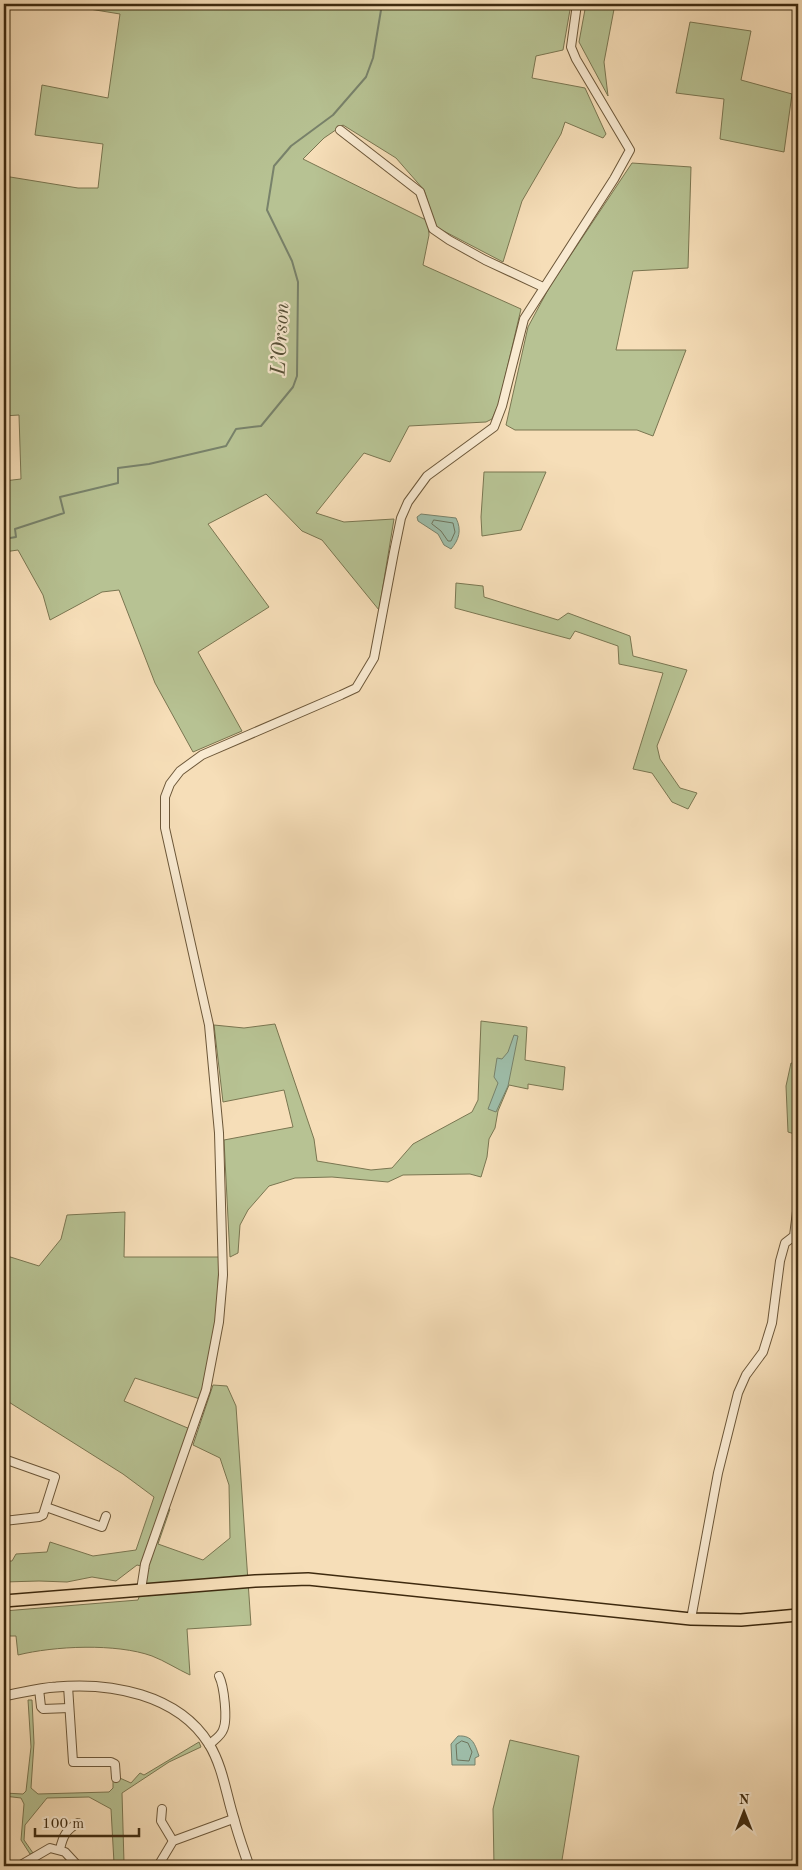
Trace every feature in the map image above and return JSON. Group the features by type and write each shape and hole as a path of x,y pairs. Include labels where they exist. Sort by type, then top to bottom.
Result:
{"main road":[{"path":"4,1601 276,1579 324,1580 691,1618 757,1619 798,1615"},
{"path":"4,1606 25,1603 33,1599"}],"street":[{"path":"141,1590 145,1564 206,1390 219,1322 223,1275 219,1140 208,1025 165,828 165,797 170,784 180,771 202,756 356,688 374,658 394,552 408,502 427,476 494,427 502,406 524,319 614,179 630,150 570,47 577,4"},
{"path":"340,130 420,192 433,229 470,252 543,287"},
{"path":"691,1618 718,1472 738,1393 746,1375 763,1352 772,1323 780,1261 785,1242 796,1237 798,1204"},
{"path":"4,1459 56,1477 46,1507 39,1518 4,1521"},
{"path":"46,1507 102,1527 106,1516"},
{"path":"209,1745 222,1733 225,1724 223,1687 219,1676"},
{"path":"68,1686 73,1762 111,1762 115,1764 116,1778"},
{"path":"4,1696 38,1689 68,1686 104,1686 152,1699 169,1707 197,1727 209,1745 224,1782 233,1819 249,1866"},
{"path":"38,1689 41,1707 44,1709 69,1708"},
{"path":"162,1808 161,1821 173,1841"},
{"path":"158,1866 173,1841 233,1819"},
{"path":"60,1849 63,1836 69,1828 78,1823"},
{"path":"19,1866 50,1848 60,1849 71,1856 78,1866"}],"shaded area":[{"path":"59,4 571,4 563,50 536,56 532,78 585,88 606,134 603,138 565,122 561,134 522,201 503,262 436,227 424,190 396,158 343,125 324,138 303,159 428,221 429,235 423,265 521,309 499,403 492,419 486,422 409,426 390,462 364,453 316,513 344,522 394,519 379,610 322,540 302,531 266,494 208,524 269,607 198,652 242,731 193,752 155,683 119,590 102,592 50,620 43,595 18,550 4,552 4,481 21,479 19,415 4,416 4,176 78,188 98,188 103,144 35,135 42,85 108,98 120,14"},
{"path":"586,4 615,4 604,62 608,96 579,42"},
{"path":"690,22 751,31 741,80 792,94 784,152 720,139 724,99 676,93"},
{"path":"632,163 691,167 688,268 633,271 616,350 686,350 653,436 637,430 515,430 506,425 528,327 550,286"},
{"path":"484,472 546,472 521,530 482,536 481,517"},
{"path":"456,583 483,586 484,597 558,620 568,613 630,636 633,656 687,670 657,746 660,759 680,788 697,793 688,809 672,802 652,773 633,769 663,673 619,664 618,646 575,631 570,639 455,608"},
{"path":"481,1021 527,1027 525,1060 565,1067 563,1090 528,1084 528,1089 509,1085 498,1111 495,1128 489,1139 487,1157 481,1177 470,1174 403,1175 388,1182 332,1177 295,1178 269,1186 248,1210 240,1225 238,1253 230,1257 224,1140 293,1127 284,1090 223,1102 214,1025 244,1028 275,1024 314,1139 317,1161 371,1170 392,1168 413,1144 472,1112 478,1100"},
{"path":"791,1063 798,1064 798,1135 788,1132 786,1086"},
{"path":"125,1212 124,1257 219,1257 217,1319 200,1399 135,1378 124,1401 190,1429 163,1503 170,1509 158,1544 203,1560 230,1538 229,1485 220,1458 193,1445 213,1385 227,1386 236,1406 251,1625 187,1629 190,1675 152,1656 121,1649 67,1648 18,1655 16,1636 4,1636 4,1611 138,1600 149,1568 137,1565 116,1581 92,1577 67,1582 4,1582 4,1561 12,1561 16,1554 47,1552 50,1542 93,1556 136,1550 154,1497 123,1474 4,1399 4,1255 39,1266 61,1239 67,1215"},
{"path":"28,1700 32,1700 34,1743 31,1788 38,1794 109,1792 113,1788 113,1775 131,1783 140,1773 144,1775 199,1742 201,1747 169,1762 122,1793 124,1863 129,1866 110,1866 114,1863 111,1809 89,1797 47,1798 25,1825 24,1840 33,1853 30,1854 21,1840 24,1804 21,1798 4,1796 4,1793 23,1794 26,1791 31,1747"},
{"path":"510,1740 579,1756 561,1866 494,1866 493,1809"}],"water":[{"path":"421,514 456,518 459,535 451,549 444,545 438,534 418,521 417,517"},
{"path":"514,1035 518,1036 508,1086 496,1112 488,1109 498,1083 494,1077 497,1058 502,1059 508,1052"},
{"path":"458,1736 467,1737 473,1741 479,1756 475,1758 475,1765 452,1765 451,1744"}],"waterway":[{"name":"L’Orson","path":"4,539 16,537 15,529 64,513 60,497 118,483 118,468 149,464 226,446 236,429 261,426 293,387 297,376 298,282 292,261 267,210 274,166 291,146 333,115 366,77 373,58 382,4"}]}
